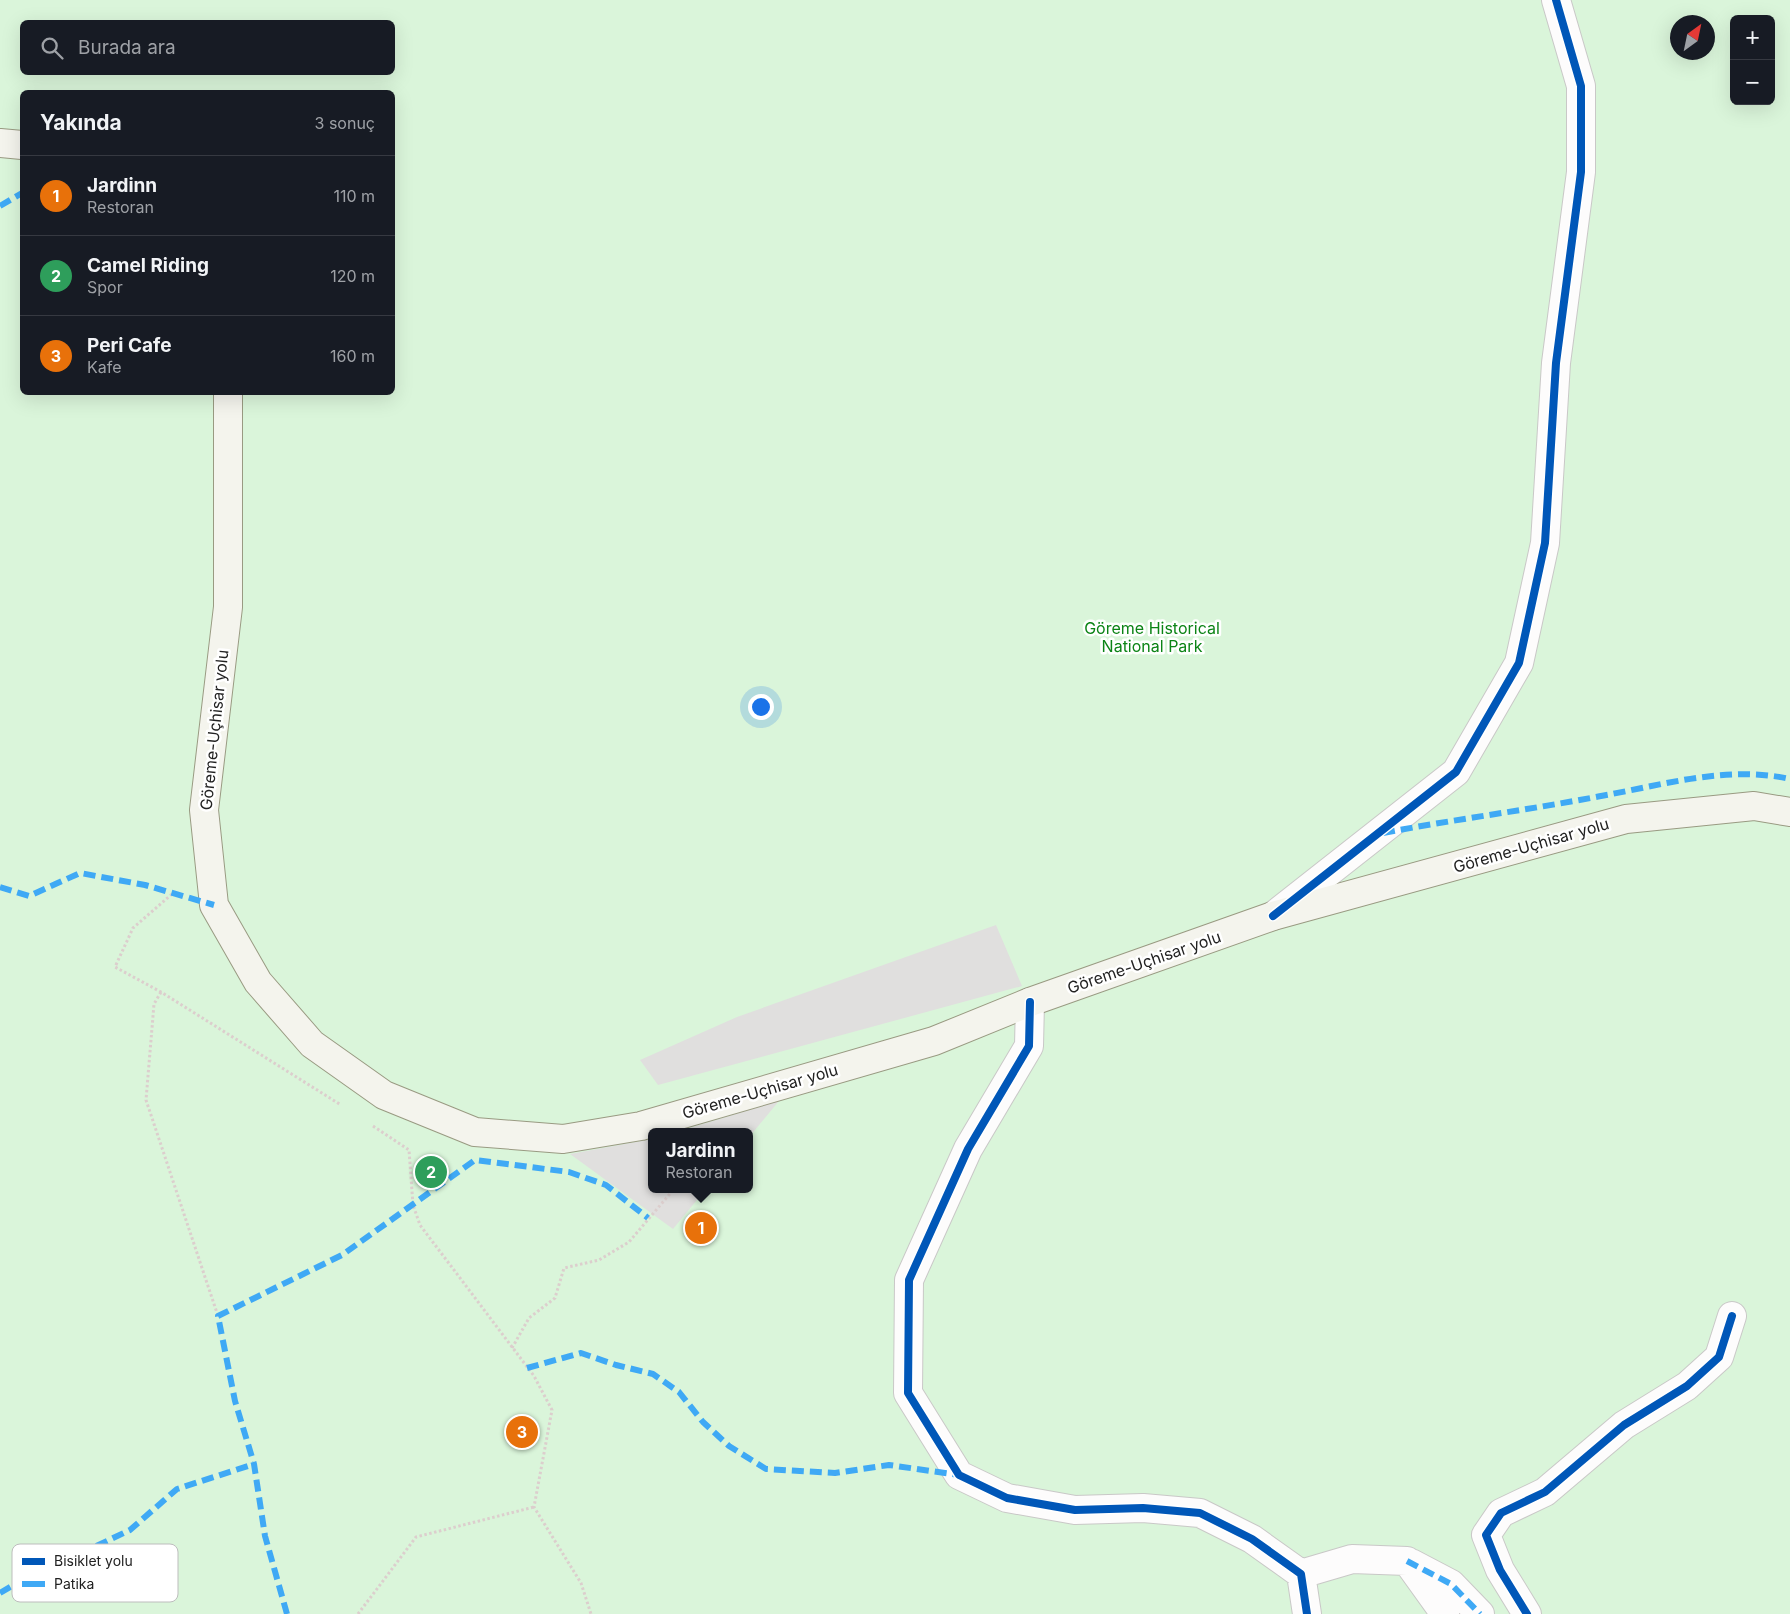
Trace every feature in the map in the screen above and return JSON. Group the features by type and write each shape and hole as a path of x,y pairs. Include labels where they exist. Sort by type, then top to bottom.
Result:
{"main road":[{"path":"0,143 20,145"},
{"name":"Göreme-Uçhisar yolu","path":"228,395 228,607 204,810 214,905 258,982 312,1044 384,1095 475,1132 562,1138 641,1126 934,1041 1030,1002 1273,916 1626,818 1754,806 1790,812"}],"street":[{"path":"1273,916 1456,772 1519,663 1544,542 1556,363 1582,172 1581,86 1556,0"},
{"path":"1030,1002 1029,1046 968,1149 909,1280 908,1393 959,1475 1007,1498 1075,1510 1143,1508 1200,1514 1252,1539 1301,1574 1307,1614"},
{"path":"1527,1614 1500,1570 1486,1534 1501,1513 1545,1492 1624,1425 1687,1386 1719,1357 1732,1316"},
{"path":"1301,1574 1352,1559 1407,1561 1451,1584 1480,1614"},
{"path":"1407,1561 1444,1614"}],"path":[{"path":"172,894 133,928 116,967 161,992 344,1107"},
{"path":"161,992 154,1004 146,1100 218,1316"},
{"path":"368,1123 409,1150 413,1205 420,1225 534,1376 552,1410 534,1507 581,1583 591,1614"},
{"path":"512,1348 530,1318 555,1298 564,1268 599,1260 629,1242 671,1193"},
{"path":"358,1614 416,1536 534,1507"}],"green space":[{"name":"Göreme Historical National Park","path":"0,0 1790,0 1790,1614 0,1614"}],"shaded area":[{"path":"996,925 1022,986 658,1085 640,1060 737,1017"},
{"path":"779,1101 753,1132 753,1128 689,1128"},
{"path":"648,1140 648,1193 703,1193 673,1229 570,1154"}],"marked path":[{"path":"0,206 20,194"},
{"path":"1383,833 1574,801 1695,778 1743,774 1790,779"},
{"path":"0,887 29,896 80,873 145,885 214,905"},
{"path":"287,1614 265,1536 254,1464 235,1401 218,1316 342,1255 475,1160 569,1172 606,1185 648,1218"},
{"path":"527,1368 581,1353 616,1365 653,1374 679,1392 703,1422 729,1446 766,1469 835,1473 889,1465 959,1475"},
{"path":"101,1544 130,1530 177,1489 254,1464"},
{"path":"1407,1561 1451,1584 1480,1614"},
{"path":"0,1593 12,1586"}],"cycle path":[{"path":"1273,916 1456,772 1519,663 1545,543 1556,363 1581,172 1581,86 1556,0"},
{"path":"1030,1002 1029,1046 968,1149 909,1280 908,1393 959,1475 1007,1498 1075,1510 1143,1508 1200,1513 1252,1539 1301,1574 1307,1614"},
{"path":"1527,1614 1500,1570 1486,1535 1501,1513 1545,1492 1624,1425 1687,1386 1719,1357 1732,1316"}],"place":[{"name":"Camel Riding","path":"431,1172"},
{"name":"Jardinn","path":"701,1228"},
{"name":"Peri Cafe","path":"522,1432"}]}
